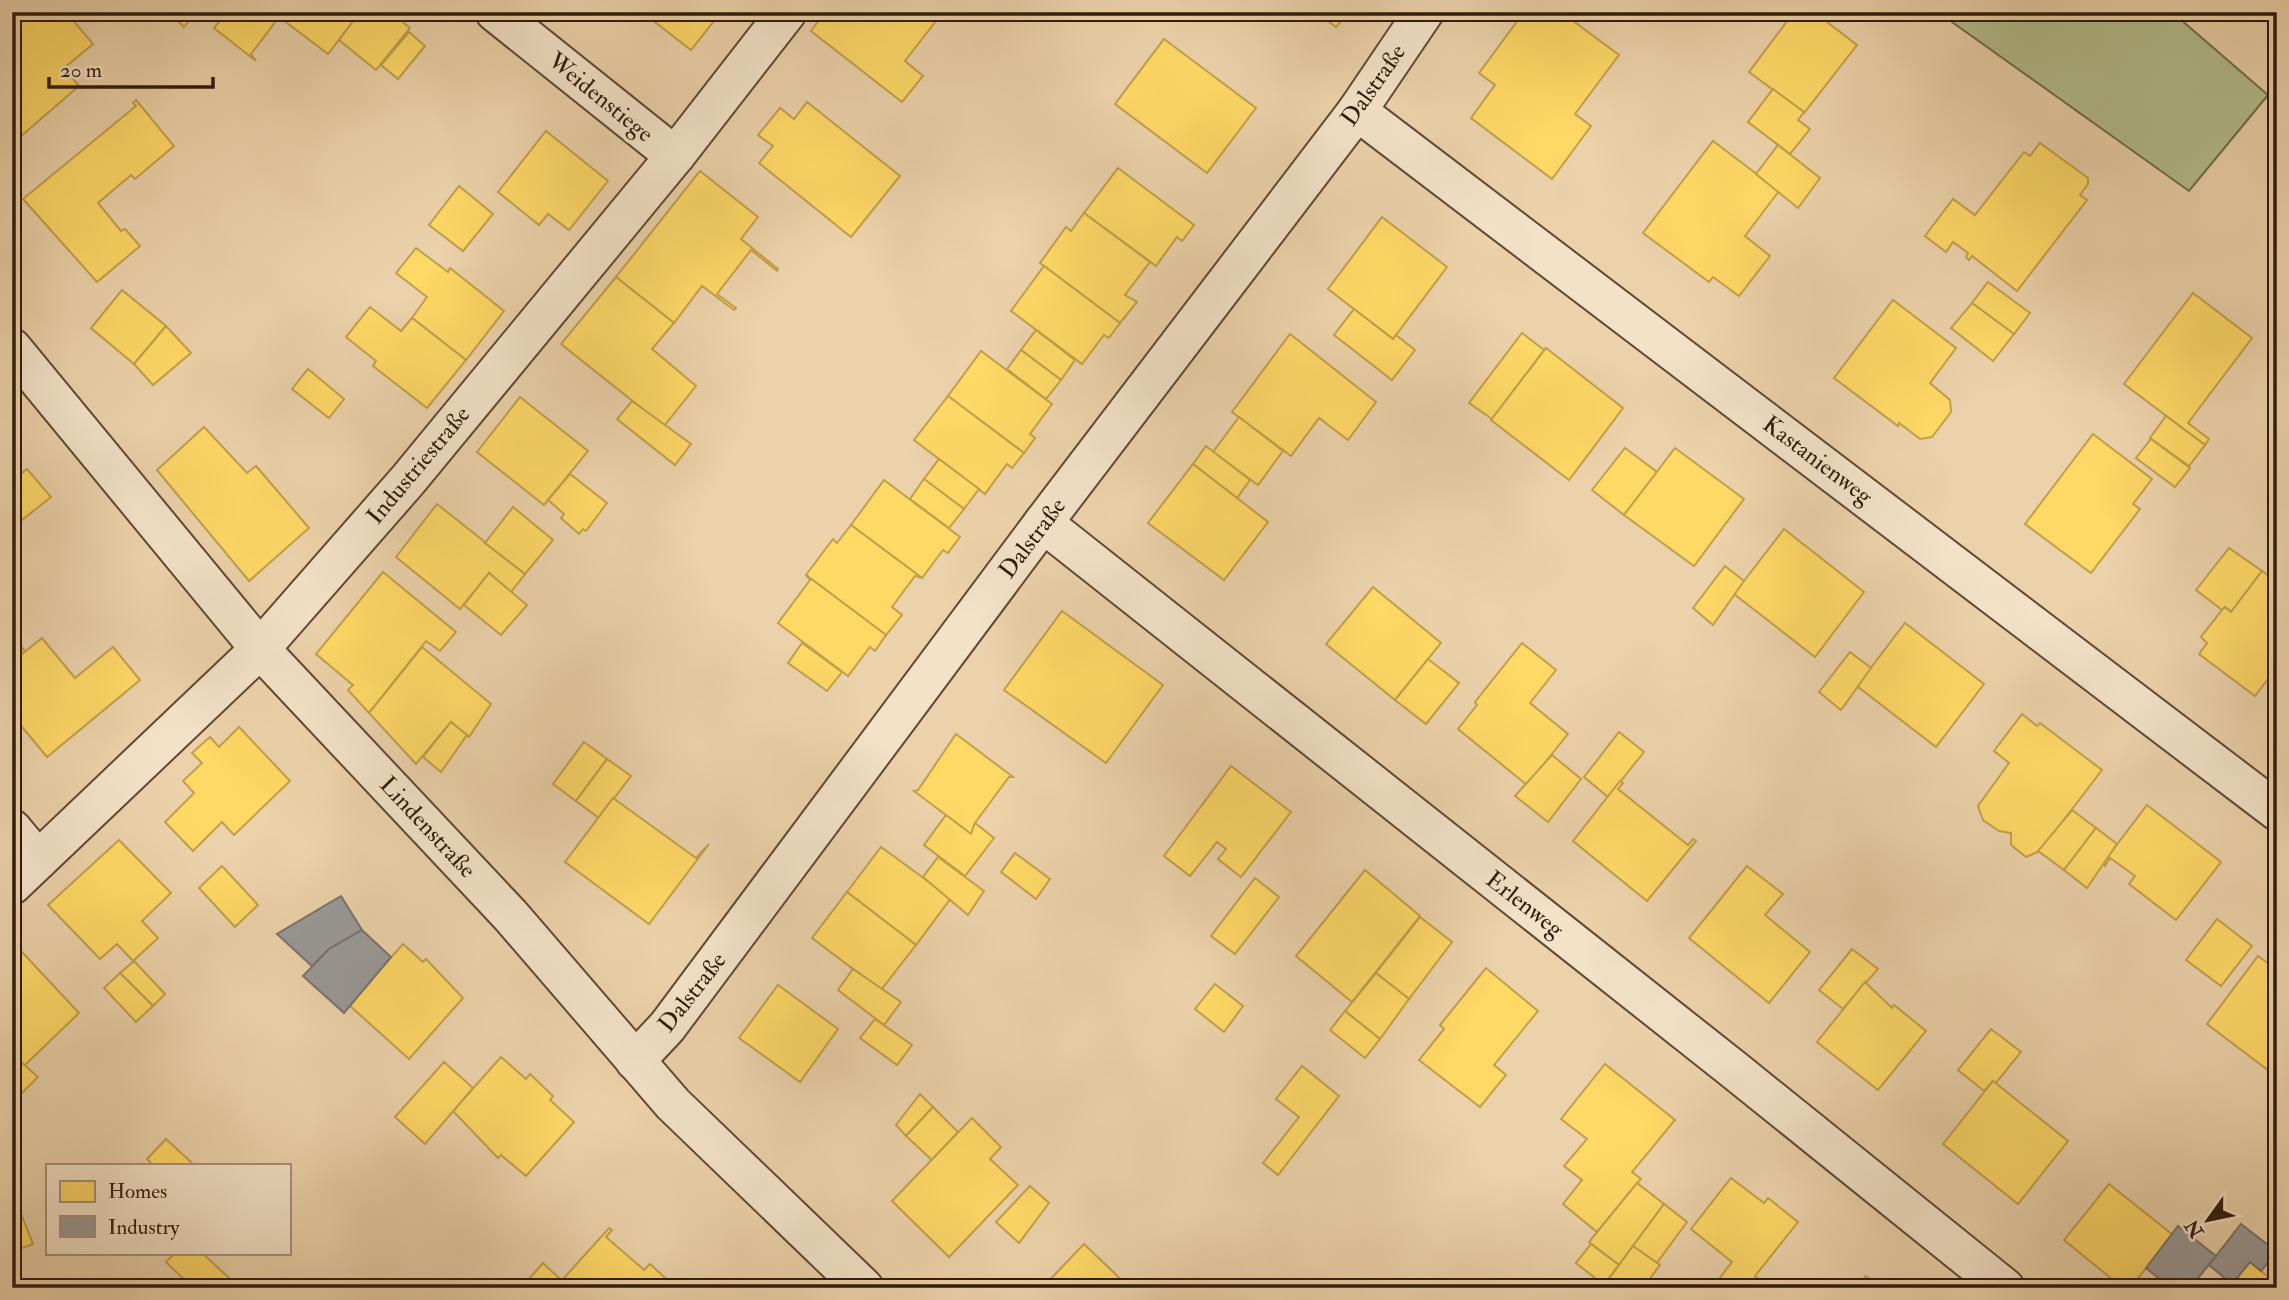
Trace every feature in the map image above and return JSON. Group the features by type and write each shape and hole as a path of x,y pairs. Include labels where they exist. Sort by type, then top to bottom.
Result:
{"street":[{"name":"Weidenstiege","path":"495,12 675,156"},
{"name":"Industriestraße","path":"25,872 260,649 408,480 675,156 787,12"},
{"name":"Dalstraße","path":"635,1061 675,1016 1043,523 1357,111 1424,12"},
{"name":"Kastanienweg","path":"1357,111 2277,811"},
{"name":"Lindenstraße","path":"12,348 260,649 510,915 673,1104 864,1288"},
{"name":"Erlenweg","path":"1043,523 1734,1069 2005,1288"},
{"path":"12,829 25,872"}],"green space":[{"path":"1938,12 2172,12 2268,95 2189,191"}],"building: Homes":[{"path":"15,12 66,12 93,44 64,68 79,86 12,144 12,15"},
{"path":"169,12 196,12 184,27"},
{"path":"227,12 360,12 328,54 279,17 251,54 256,61 214,28"},
{"path":"360,12 390,12 410,28 376,70 339,40"},
{"path":"642,12 721,12 691,50"},
{"path":"825,12 932,12 939,17 905,61 923,76 902,102 811,31"},
{"path":"1316,12 1348,12 1336,27"},
{"path":"1524,12 1561,12 1619,55 1575,114 1591,126 1552,179 1471,118 1495,85 1479,73"},
{"path":"1794,12 1814,12 1857,45 1804,113 1749,72"},
{"path":"409,32 425,46 398,79 381,65"},
{"path":"1164,39 1256,108 1207,173 1115,104"},
{"path":"1773,89 1804,112 1798,120 1810,129 1790,154 1748,122"},
{"path":"136,100 174,146 135,179 131,175 98,203 121,231 125,229 140,246 97,282 23,199 136,106 133,103"},
{"path":"807,102 900,176 851,237 759,163 773,146 758,135 780,108 794,119"},
{"path":"546,131 608,181 569,230 548,214 539,225 498,192"},
{"path":"1713,141 1779,191 1745,236 1770,256 1739,296 1713,277 1709,282 1643,233"},
{"path":"2040,143 2088,178 2088,184 2080,195 2087,200 2017,291 1972,256 1969,260 1966,257 1968,253 1953,242 1946,252 1925,236 1953,199 1975,215 2024,152 2030,156"},
{"path":"1778,145 1820,178 1798,208 1756,174"},
{"path":"1118,168 1194,225 1182,241 1177,237 1156,266 1084,213"},
{"path":"700,171 758,217 741,239 778,269 777,271 751,250 717,294 736,308 734,310 702,286 674,323 616,277"},
{"path":"459,186 493,214 463,251 429,225"},
{"path":"1084,213 1150,262 1125,295 1137,302 1120,323 1040,263 1066,227 1071,231"},
{"path":"1382,217 1447,267 1393,339 1328,289"},
{"path":"416,248 448,272 450,268 504,311 466,360 412,318 427,297 396,273"},
{"path":"1044,266 1120,323 1109,338 1104,335 1082,364 1011,311"},
{"path":"616,277 674,323 652,349 696,386 664,426 561,344"},
{"path":"1988,282 2030,313 2014,334 1972,303"},
{"path":"122,290 166,326 134,364 91,328"},
{"path":"2193,293 2252,338 2188,423 2209,439 2205,445 2124,384"},
{"path":"1893,300 1956,348 1930,383 1950,400 1951,412 1932,437 1920,439 1899,423 1898,426 1834,378"},
{"path":"1972,303 2014,334 1993,361 1951,328"},
{"path":"370,307 401,331 412,318 466,360 427,408 373,366 376,361 346,337"},
{"path":"1354,309 1393,339 1396,335 1415,350 1392,380 1334,335"},
{"path":"166,326 191,353 153,385 134,364"},
{"path":"1036,330 1075,360 1061,380 1021,350"},
{"path":"1522,333 1544,350 1492,419 1469,403"},
{"path":"1290,334 1376,402 1348,440 1319,418 1291,456 1232,412"},
{"path":"1546,348 1623,408 1569,480 1491,420"},
{"path":"1021,350 1061,380 1046,399 1007,369"},
{"path":"981,351 1052,404 1030,434 1035,438 1024,453 948,396"},
{"path":"308,369 344,399 329,418 292,389"},
{"path":"948,396 1024,453 1012,468 1007,464 985,494 914,440"},
{"path":"520,397 588,451 544,505 477,452"},
{"path":"632,401 691,444 675,465 617,419"},
{"path":"2166,416 2205,445 2189,466 2150,438"},
{"path":"1239,417 1283,451 1258,485 1213,452"},
{"path":"204,427 247,473 256,466 309,528 249,581 157,470"},
{"path":"2093,434 2152,479 2133,504 2140,509 2091,573 2025,524"},
{"path":"2151,439 2190,468 2175,487 2136,458"},
{"path":"1206,446 1250,480 1237,498 1193,464"},
{"path":"1625,448 1657,472 1624,515 1592,490"},
{"path":"1675,448 1744,499 1694,566 1624,515"},
{"path":"939,459 979,489 964,509 924,479"},
{"path":"1193,464 1268,522 1224,580 1148,523"},
{"path":"27,469 51,497 12,528 12,481"},
{"path":"570,474 607,503 586,531 583,529 579,534 561,518 564,514 548,500"},
{"path":"924,479 964,509 949,528 910,499"},
{"path":"884,480 960,537 948,553 943,550 922,578 851,525"},
{"path":"437,504 525,574 511,592 489,573 460,609 396,557"},
{"path":"513,507 553,540 525,574 485,543"},
{"path":"851,525 922,578 915,576 892,607 902,615 886,635 806,575 833,539 837,543"},
{"path":"1784,529 1864,592 1815,657 1734,594"},
{"path":"2229,548 2262,571 2231,612 2225,607 2222,610 2196,590"},
{"path":"1725,566 1744,581 1713,625 1693,608"},
{"path":"2262,571 2277,582 2277,667 2255,696 2199,654 2207,643 2201,637 2225,607 2231,612"},
{"path":"383,572 456,632 440,651 426,641 369,713 348,690 353,685 316,654"},
{"path":"489,573 527,605 501,635 464,605"},
{"path":"806,575 886,635 875,651 870,647 848,676 778,623 810,580"},
{"path":"1373,587 1441,643 1395,700 1326,644"},
{"path":"1062,611 1163,685 1106,763 1004,690"},
{"path":"1905,623 1984,684 1936,747 1857,686"},
{"path":"12,635 25,651 12,662"},
{"path":"42,638 75,678 113,647 140,680 47,757 12,715 12,662"},
{"path":"802,643 842,672 827,691 788,663"},
{"path":"1522,643 1556,670 1530,703 1568,734 1527,785 1458,729 1477,705 1475,702"},
{"path":"422,647 491,704 469,737 451,722 416,764 369,713"},
{"path":"1850,652 1871,668 1841,710 1819,692"},
{"path":"1428,659 1459,683 1426,724 1395,700"},
{"path":"2022,714 2037,726 2040,723 2102,770 2040,851 2026,857 2011,845 2011,833 1999,831 1983,820 1978,806 2009,763 1994,751"},
{"path":"451,722 467,735 441,772 423,757"},
{"path":"239,727 290,781 234,835 222,822 193,851 165,822 194,793 183,781 202,763 192,753 210,737 219,747"},
{"path":"1619,732 1644,752 1608,797 1584,777"},
{"path":"956,734 1013,777 1009,777 975,823 971,834 914,791 918,790"},
{"path":"584,742 607,759 576,801 553,784"},
{"path":"1552,755 1581,779 1548,822 1515,796"},
{"path":"607,759 631,776 599,818 576,801"},
{"path":"1231,766 1291,812 1241,877 1218,859 1226,849 1217,842 1190,876 1164,856"},
{"path":"1620,781 1623,783 1618,789 1688,845 1693,839 1696,841 1647,901 1573,841"},
{"path":"613,798 696,858 709,844 649,924 565,862"},
{"path":"2147,805 2221,862 2176,920 2129,884 2135,876 2110,858 2105,866 2103,863"},
{"path":"2072,810 2096,828 2064,870 2038,851"},
{"path":"946,815 971,834 975,823 994,838 965,876 924,845"},
{"path":"2096,828 2117,844 2087,888 2064,870"},
{"path":"119,840 171,893 142,921 158,938 133,961 117,944 100,959 48,905"},
{"path":"881,847 951,898 916,945 847,892"},
{"path":"1015,853 1050,879 1036,899 1001,872"},
{"path":"938,857 984,891 968,915 923,877"},
{"path":"222,866 258,905 235,927 199,888"},
{"path":"1747,866 1783,894 1765,915 1810,952 1769,1003 1689,938"},
{"path":"1365,870 1420,916 1352,1002 1296,956"},
{"path":"1255,878 1279,897 1235,954 1211,936"},
{"path":"847,892 916,945 881,990 812,938"},
{"path":"1420,917 1452,942 1409,999 1376,973"},
{"path":"2217,919 2252,946 2221,986 2186,960"},
{"path":"403,944 423,962 426,959 463,998 409,1059 349,1005"},
{"path":"1852,949 1878,969 1843,1009 1819,990"},
{"path":"22,952 79,1013 24,1066 12,1054 12,961"},
{"path":"2258,956 2277,970 2277,1077 2207,1024"},
{"path":"134,961 165,994 153,1006 120,973"},
{"path":"1486,968 1538,1011 1494,1065 1506,1075 1480,1107 1419,1060 1444,1029 1440,1025"},
{"path":"853,969 901,1002 884,1025 838,990"},
{"path":"120,973 153,1006 136,1022 104,988"},
{"path":"1376,973 1409,999 1380,1039 1345,1011"},
{"path":"1865,982 1892,1008 1894,1005 1926,1031 1878,1090 1817,1042"},
{"path":"1215,984 1243,1006 1224,1032 1195,1009"},
{"path":"778,985 838,1029 800,1082 739,1038"},
{"path":"1345,1011 1380,1039 1365,1058 1330,1030"},
{"path":"875,1019 912,1045 897,1065 860,1038"},
{"path":"1991,1029 2021,1052 1996,1083 1993,1081 1984,1091 1958,1070"},
{"path":"12,1054 38,1077 12,1103"},
{"path":"501,1057 526,1079 530,1074 553,1096 550,1100 574,1122 526,1176 501,1155 498,1158 453,1111"},
{"path":"444,1062 473,1088 425,1144 395,1117"},
{"path":"1605,1064 1675,1120 1632,1172 1641,1179 1597,1232 1563,1204 1582,1180 1564,1166 1587,1139 1561,1119"},
{"path":"1302,1066 1339,1096 1278,1175 1263,1163 1299,1117 1276,1099"},
{"path":"1993,1081 2068,1141 2018,1204 1943,1144"},
{"path":"920,1094 933,1107 906,1136 896,1125"},
{"path":"933,1107 958,1132 932,1160 906,1136"},
{"path":"972,1118 1001,1147 990,1159 1018,1185 949,1257 892,1201"},
{"path":"166,1139 192,1163 152,1164 147,1159"},
{"path":"1731,1178 1764,1203 1768,1198 1798,1222 1755,1276 1766,1285 1764,1288 1712,1288 1732,1262 1691,1229"},
{"path":"1637,1183 1664,1204 1619,1265 1589,1242"},
{"path":"2109,1184 2173,1235 2130,1288 2123,1288 2064,1240"},
{"path":"1030,1186 1049,1203 1019,1243 996,1222"},
{"path":"1664,1204 1687,1222 1656,1264 1633,1246"},
{"path":"21,1214 33,1244 12,1252 12,1217"},
{"path":"609,1228 612,1230 606,1237 644,1270 650,1264 676,1288 555,1288"},
{"path":"1084,1244 1130,1288 1042,1288"},
{"path":"1591,1244 1619,1265 1604,1285 1576,1263"},
{"path":"1633,1246 1660,1265 1643,1288 1602,1288"},
{"path":"174,1254 203,1254 240,1288 193,1288 166,1262"},
{"path":"2250,1262 2277,1284 2277,1288 2229,1288"},
{"path":"543,1263 562,1281 555,1288 521,1288"},
{"path":"1866,1276 1882,1288 1857,1288"}],"building: Industry":[{"path":"341,896 362,930 329,949 312,966 277,934"},
{"path":"362,930 391,957 344,1013 303,976 329,949"},
{"path":"2241,1224 2277,1252 2261,1271 2250,1262 2232,1284 2209,1265"},
{"path":"2178,1226 2216,1256 2190,1288 2171,1288 2146,1268"}]}
